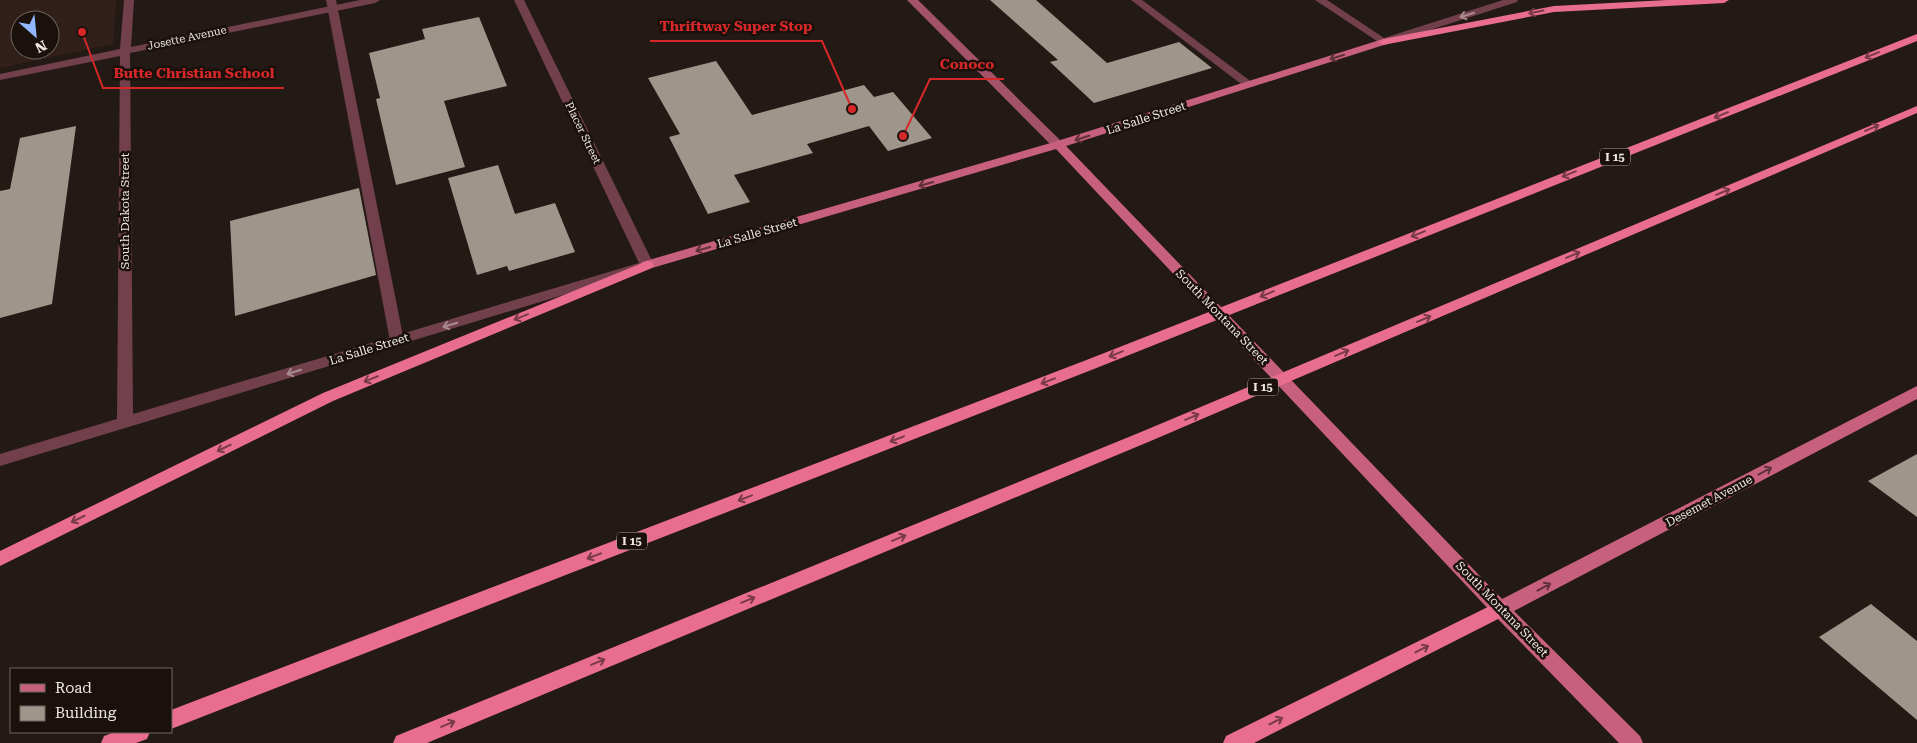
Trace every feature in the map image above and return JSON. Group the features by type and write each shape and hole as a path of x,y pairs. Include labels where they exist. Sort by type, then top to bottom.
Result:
{"highway":[{"path":"1383,42 1554,9 1724,0"},
{"name":"I 15","path":"172,720 1094,363 1917,37"},
{"name":"I 15","path":"403,743 1148,436 1917,109"},
{"path":"0,558 328,397 647,265"},
{"path":"1232,743 1500,609"},
{"path":"111,743 137,733"}],"main road":[{"name":"South Montana Street","path":"912,0 1058,145 1500,609 1633,743"},
{"name":"La Salle Street","path":"647,265 1058,145 1383,42"},
{"name":"Desemet Avenue","path":"1500,609 1917,392"}],"street":[{"name":"South Dakota Street","path":"125,423 125,51 128,0"},
{"name":"Josette Avenue","path":"0,77 332,4 375,0"},
{"name":"Placer Street","path":"519,0 647,265"},
{"path":"1136,0 1249,85"},
{"path":"1320,0 1383,42"},
{"name":"La Salle Street","path":"1383,42 1513,0"},
{"path":"332,4 397,341"},
{"name":"La Salle Street","path":"0,460 647,265"}],"shaded area":[{"path":"0,0 116,0 113,44 60,55 60,10 10,10 10,60 38,60 0,68"}],"building":[{"path":"990,0 1036,0 1107,63 1179,42 1212,68 1094,103 1050,62 1058,60"},
{"path":"479,17 507,86 444,101 465,167 396,185 376,99 380,98 369,53 425,39 422,29"},
{"path":"716,61 752,115 864,85 874,97 893,92 932,138 888,151 869,126 807,144 813,153 734,175 750,202 708,214 669,137 680,134 648,78"},
{"path":"76,126 52,304 0,318 0,191 10,189 20,138"},
{"path":"498,165 515,214 555,203 575,252 509,271 507,266 477,275 448,178"},
{"path":"359,188 376,275 235,316 230,221"},
{"path":"1917,454 1917,517 1868,481"},
{"path":"1871,604 1917,641 1917,720 1819,637"}],"place":[{"name":"Butte Christian School","path":"82,32"},
{"name":"Thriftway Super Stop","path":"852,109"},
{"name":"Conoco","path":"903,136"}]}
